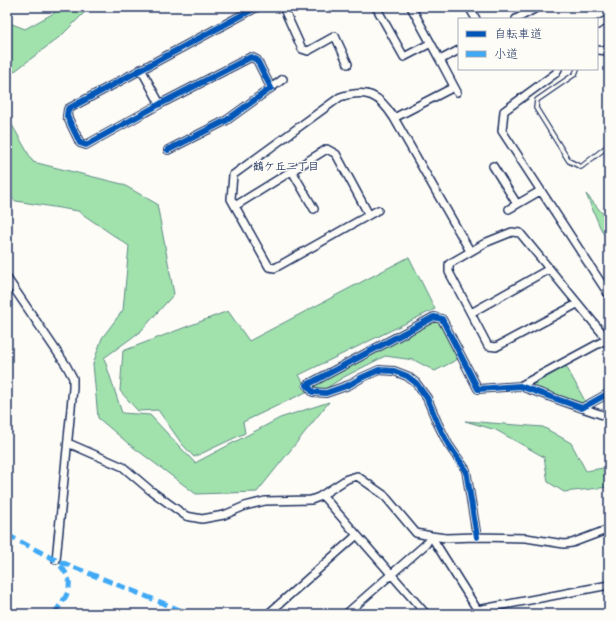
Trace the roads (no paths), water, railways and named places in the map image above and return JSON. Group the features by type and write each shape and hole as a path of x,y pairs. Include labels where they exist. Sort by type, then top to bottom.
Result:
{"street":[{"path":"257,7 68,109 66,116 80,142 86,145 160,104 251,57 257,60 270,88"},
{"path":"283,7 302,49 308,51 335,36 348,64"},
{"path":"376,7 404,57 431,43"},
{"path":"394,118 455,89 411,7"},
{"path":"469,7 475,18"},
{"path":"517,18 527,10 538,7"},
{"path":"598,24 609,19"},
{"path":"598,50 609,51"},
{"path":"440,60 458,51"},
{"path":"141,69 160,104"},
{"path":"558,70 556,73 504,111 502,131 609,295"},
{"path":"168,150 227,120 283,79"},
{"path":"378,210 275,268 269,267 231,199 233,174 340,98 353,93 367,94 380,99 388,108 470,251"},
{"path":"235,206 327,149 336,154 369,215"},
{"path":"493,166 517,204"},
{"path":"292,171 314,209"},
{"path":"508,209 540,191"},
{"path":"520,386 608,338 577,304 520,233 512,232 487,242 449,264 449,272 488,346 496,347 577,304"},
{"path":"470,313 549,269"},
{"path":"7,278 71,372 73,378 56,560"},
{"path":"477,537 466,470 448,444 437,422 428,398 416,383 407,376 394,371 379,370 360,378 349,385 326,393 314,392 307,385 434,317 442,319 478,389 520,386 609,417"},
{"path":"582,408 609,393"},
{"path":"68,443 123,467 150,490 186,516 202,519 224,514 245,506 265,502 311,500 322,495 347,479 357,476 384,495 416,533 446,538 526,538 572,544 609,529"},
{"path":"322,495 391,574 422,613"},
{"path":"268,614 357,535"},
{"path":"346,614 426,544 431,536"},
{"path":"431,536 479,612 609,585"}],"lane":[{"path":"577,70 575,74 537,100 536,108 569,162 580,167 609,145"}],"district":[{"name":"鶴ケ丘二丁目","path":"286,166"}]}
